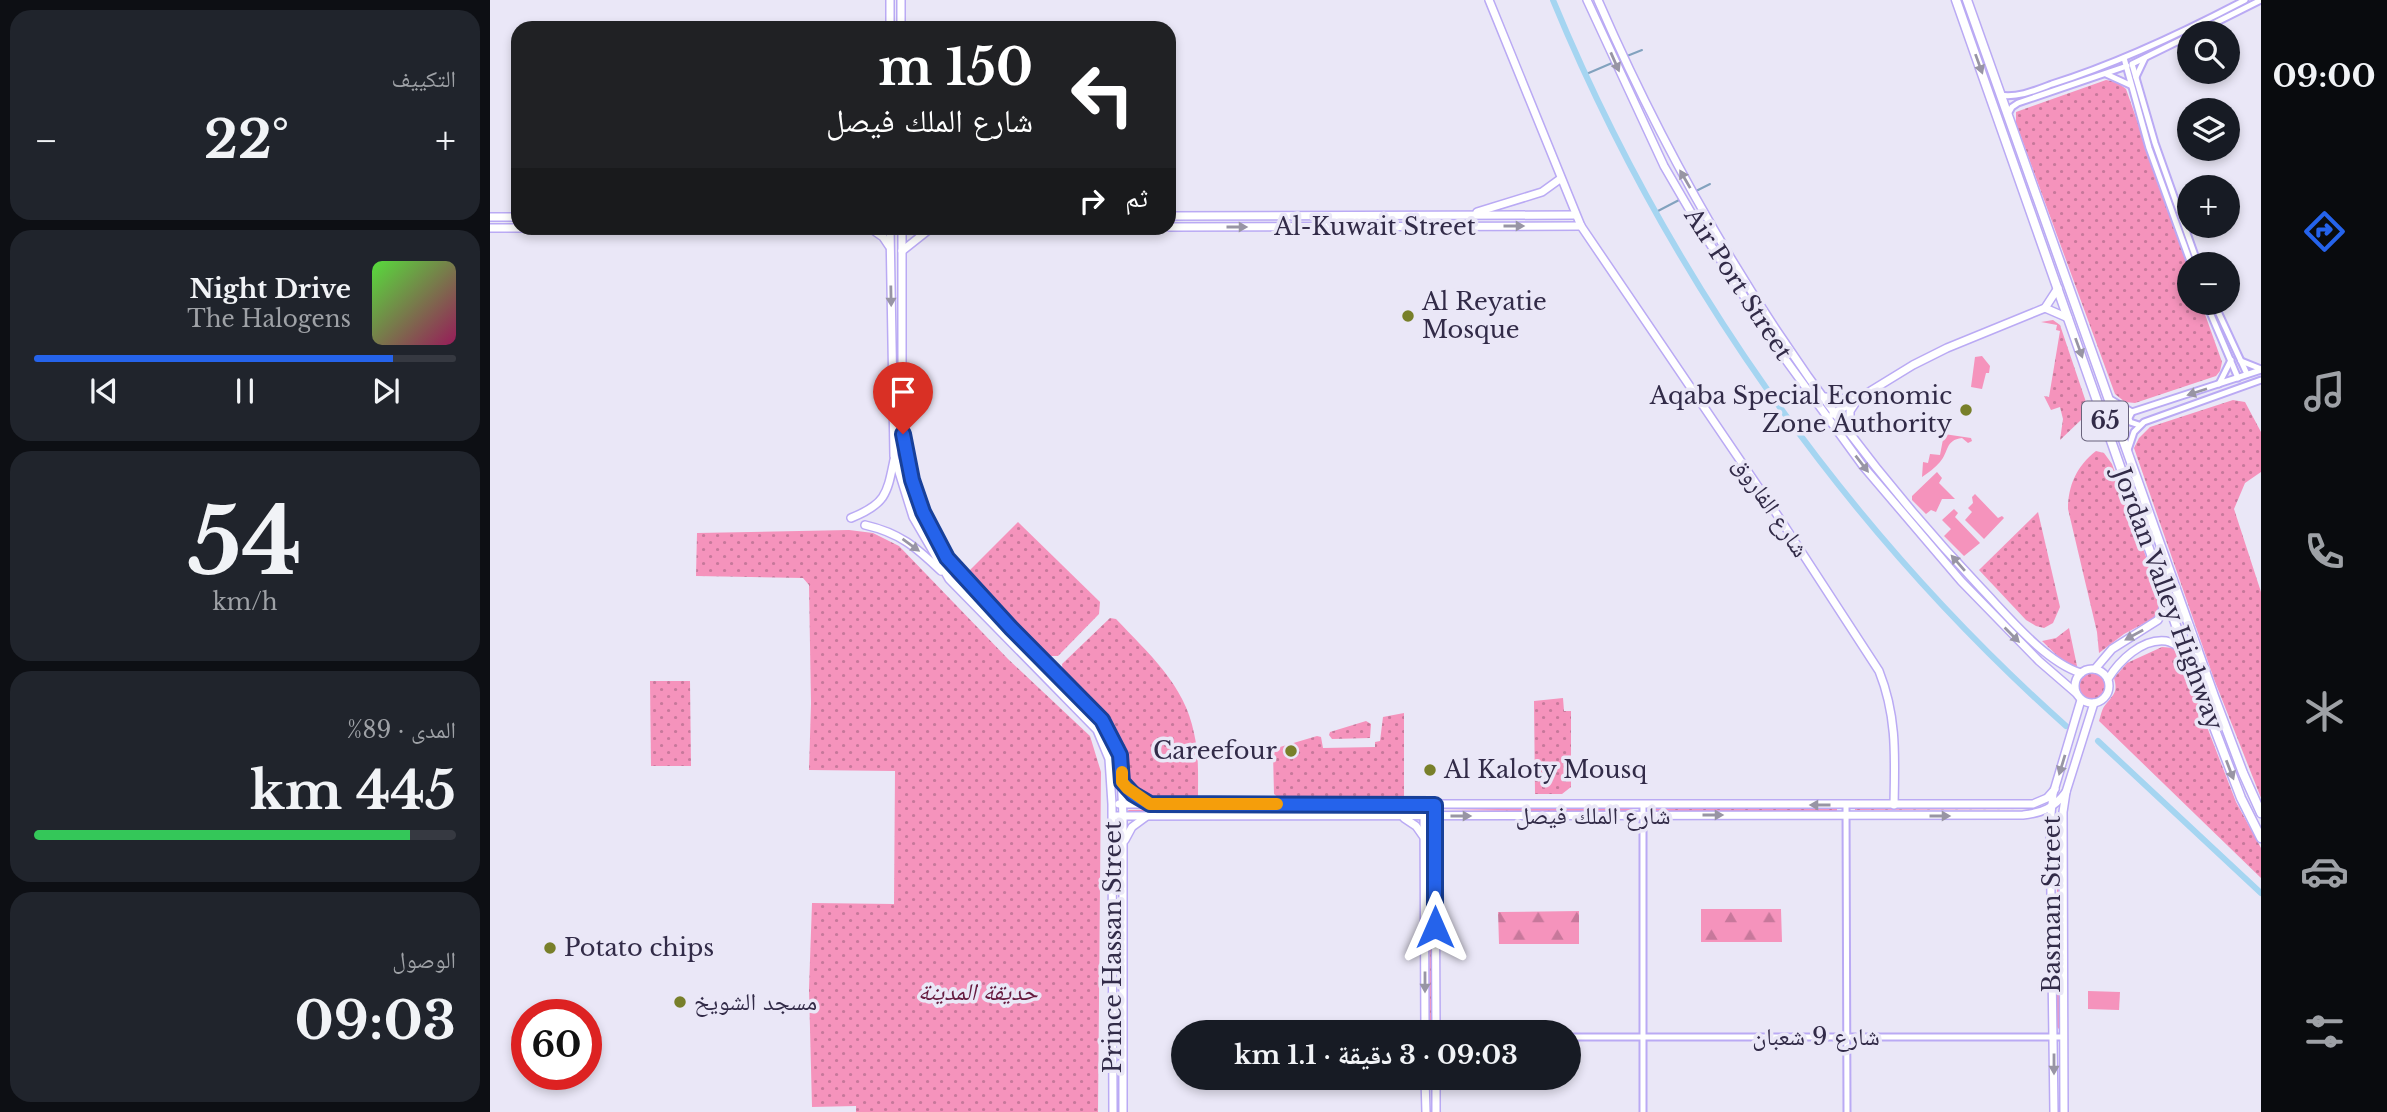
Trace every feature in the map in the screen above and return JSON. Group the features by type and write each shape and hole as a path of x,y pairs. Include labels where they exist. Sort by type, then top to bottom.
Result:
{"highway":[{"name":"Jordan Valley Highway","path":"1956,0 2109,398 2214,696 2251,794 2261,813"},
{"name":"Jordan Valley Highway","path":"1967,0 2008,115 2013,146 2068,318 2185,652 2241,798 2261,838"},
{"path":"2108,430 2119,426"},
{"path":"2241,798 2251,794"}],"main road":[{"path":"890,0 890,21"},
{"path":"901,0 901,21"},
{"name":"شارع الفاروق","path":"1489,0 1581,226 1780,519 1879,671 1893,719 1894,805"},
{"name":"Air Port Street","path":"1587,0 1664,166 1742,296 1827,418 1887,496 1961,582 2031,653 2079,696"},
{"name":"Air Port Street","path":"1598,0 1650,115 1687,182 1759,304 1824,396 1900,497 1983,590 2056,662 2081,673"},
{"path":"1463,215 1542,192 1560,179"},
{"name":"Al-Kuwait Street","path":"1176,216 1575,215"},
{"path":"1180,216 1181,227"},
{"path":"490,217 511,217"},
{"name":"Al-Kuwait Street","path":"1176,227 1581,226"},
{"path":"490,228 511,228"},
{"path":"880,235 890,250"},
{"name":"Prince Hassan Street","path":"890,235 894,456 914,517 948,579 1097,730 1110,759 1113,817 1113,1112"},
{"name":"Prince Hassan Street","path":"902,235 903,434 912,480 927,522 947,558 967,582 1102,720 1120,755 1123,804 1123,1112"},
{"path":"902,251 922,235"},
{"path":"1827,418 1913,365 1947,348 2045,309 2058,288"},
{"path":"2045,309 2068,318"},
{"path":"1824,396 1842,400 1859,399"},
{"path":"1850,431 1850,411 1859,399"},
{"path":"851,517 870,510 884,497 888,490 894,456"},
{"path":"865,525 886,530 911,543 948,579"},
{"path":"2095,669 2104,673 2108,679 2109,690 2106,696 2094,703 2079,696 2075,682 2081,673 2095,669 2112,649 2158,620 2167,599"},
{"path":"2108,679 2121,661 2149,644 2169,642 2185,652"},
{"name":"Basman Street","path":"2054,1112 2052,807 2079,696"},
{"name":"Basman Street","path":"2064,1112 2063,811 2066,792 2094,703"},
{"path":"1122,782 1133,794 1150,804"},
{"name":"شارع الملك فيصل","path":"1112,804 2022,804 2040,802 2055,789"},
{"path":"2052,807 2066,792"},
{"path":"2022,804 2023,815"},
{"path":"1425,805 1425,1020"},
{"path":"1435,805 1436,1020"},
{"name":"شارع الملك فيصل","path":"1113,817 2023,815 2037,814 2052,807"},
{"path":"1123,844 1132,827 1147,816"},
{"path":"1397,816 1410,821 1424,838"},
{"path":"1425,1090 1426,1112"},
{"path":"1436,1090 1436,1112"}],"street":[{"path":"2000,95 2010,96 2033,91 2128,57 2245,0"},
{"path":"2219,21 2261,0"},
{"path":"2008,115 2011,107 2018,103 2106,74 2177,42"},
{"path":"2128,57 2130,85 2186,252"},
{"path":"2136,78 2145,58"},
{"path":"2129,65 2136,78 2158,153 2195,252"},
{"path":"2106,74 2130,85"},
{"path":"2211,315 2238,378"},
{"path":"2220,315 2247,374"},
{"path":"2219,384 2231,360"},
{"path":"2241,361 2261,369"},
{"path":"2139,425 2130,422 2132,412 2261,369"},
{"path":"2128,450 2139,425 2261,380"},
{"path":"2109,398 2132,412"},
{"path":"1846,805 1847,1112"},
{"path":"1643,806 1643,1112"},
{"name":"شارع 9 شعبان","path":"1581,1037 2063,1037"}],"green space":[{"path":"2106,80 2117,82 2126,89 2183,252 2177,252 2177,315 2205,315 2222,362 2216,376 2135,403 2125,402 2115,394 2016,123 2016,112"},
{"path":"2053,320 2060,325 2086,402 2081,420 2060,440 2063,419 2060,407 2051,410 2044,396 2049,397 2060,331 2056,330 2057,325 2041,322"},
{"path":"1982,356 1990,366 1982,389 1971,387 1975,357"},
{"path":"2233,400 2245,402 2261,432 2261,472 2245,483 2234,509 2261,592 2261,798 2214,679 2134,448 2150,427"},
{"path":"1944,434 1971,438 1972,441 1968,443 1962,438 1953,441 1940,462 1922,477 1923,462 1928,463 1930,454 1940,455"},
{"path":"2096,451 2104,453 2112,464 2163,603 2154,618 2124,634 2099,653 2097,632 2068,509 2075,477"},
{"path":"1937,472 1942,478 1939,483 1955,499 1942,499 1936,512 1931,510 1926,514 1912,500 1912,496"},
{"path":"1975,494 1998,518 2004,518 1984,539 1965,520 1972,512 1968,508 1973,503 1972,497"},
{"path":"1954,509 1958,513 1955,517 1980,543 1964,556 1944,536 1951,529 1942,520"},
{"path":"2038,512 2060,607 2053,623 2044,628 2026,620 1979,570"},
{"path":"1018,522 1100,602 1099,614 1058,656 1045,656 968,572"},
{"name":"حديقة المدينة","path":"849,530 873,533 899,546 1008,659 1090,736 1101,772 1098,1112 856,1112 856,1106 812,1107 809,989 812,903 894,904 895,771 809,770 809,585 803,578 696,576 697,533"},
{"path":"1110,618 1116,619 1152,657 1183,700 1196,741 1198,798 1129,798 1124,758 1111,728 1063,675 1062,664"},
{"path":"2069,628 2076,668 2070,668 2042,641 2056,638"},
{"path":"2162,647 2174,648 2180,657 2236,802 2261,848 2261,878 2099,721 2103,708 2116,687 2114,678 2127,663"},
{"path":"2092,671 2103,675 2107,686 2103,697 2092,701 2081,697 2077,686 2081,675"},
{"path":"650,681 690,681 691,766 651,766"},
{"path":"1563,698 1564,711 1571,711 1571,787 1562,794 1535,794 1534,701"},
{"path":"1404,713 1404,798 1280,799 1274,794 1273,753 1280,747 1317,736 1321,737 1323,748 1375,747 1375,742 1380,741 1383,717"},
{"path":"1366,721 1371,724 1370,738 1332,739 1329,735 1330,732"},
{"path":"1309,807 1415,807 1420,810 1298,811"},
{"path":"1622,807 1633,810 1442,810"},
{"path":"1837,807 1837,811 1650,812 1650,809"},
{"path":"1260,808 1129,812 1128,810"},
{"path":"1855,809 2046,809 1855,810"},
{"path":"1430,821 1432,821 1433,1020 1429,1020"},
{"path":"2057,821 2059,831 2060,1030 2057,1027"},
{"path":"1701,909 1781,909 1782,942 1701,942"},
{"path":"1579,911 1579,944 1499,944 1498,912"},
{"path":"2088,991 2120,992 2119,1010 2088,1009"}],"waterway":[{"path":"1553,0 1598,102 1650,201 1706,298 1769,392 1836,482 1908,568 1985,649 2066,726"},
{"path":"1627,56 1642,50"},
{"path":"1584,75 1612,63"},
{"path":"1696,191 1710,184"},
{"path":"1656,212 1681,199"},
{"path":"2098,741 2261,893"}],"slow traffic":[{"path":"1122,772 1122,782 1127,788 1150,804 1277,804"}],"place":[{"name":"Al Reyatie Mosque","path":"1408,316"},
{"name":"Aqaba Special Economic Zone Authority","path":"1966,410"},
{"name":"Careefour","path":"1291,751"},
{"name":"Al Kaloty Mousq","path":"1430,770"},
{"name":"Potato chips","path":"550,948"},
{"name":"مسجد الشويخ","path":"680,1002"}],"route":[{"path":"903,434 912,480 923,512 947,558 1011,628 1102,720 1120,755 1122,782 1133,794 1150,804 1435,805 1435,927"}]}
